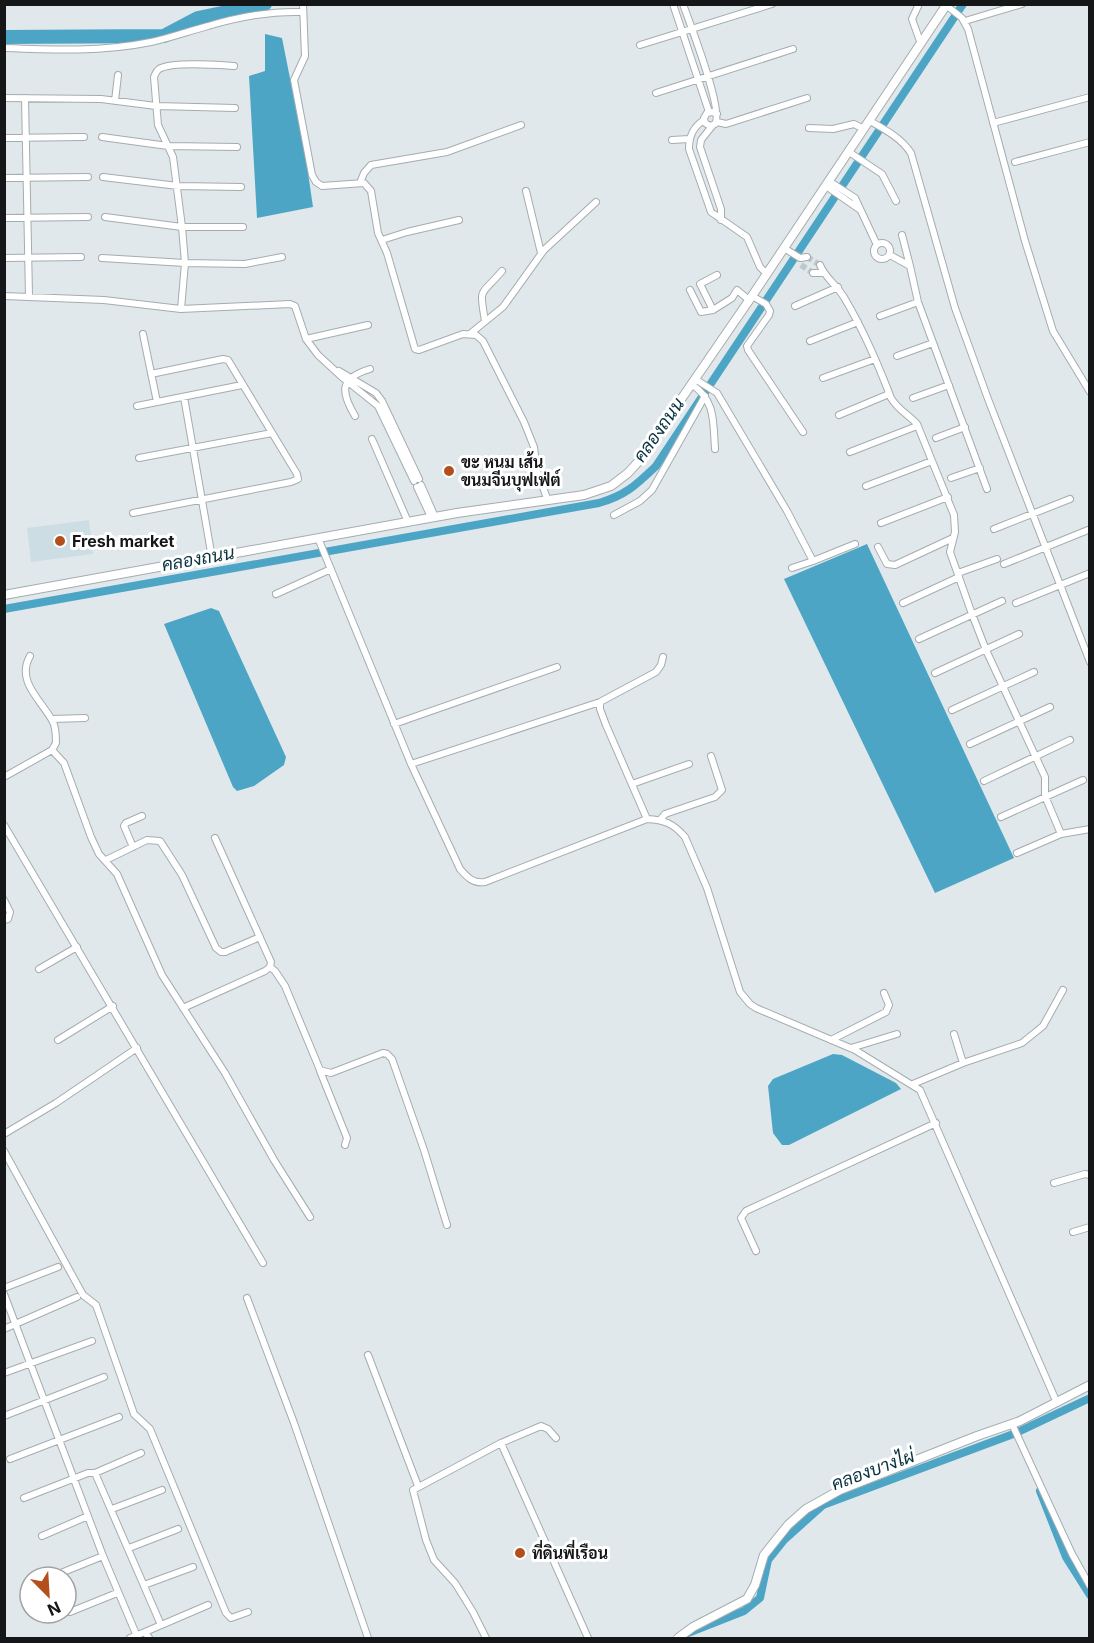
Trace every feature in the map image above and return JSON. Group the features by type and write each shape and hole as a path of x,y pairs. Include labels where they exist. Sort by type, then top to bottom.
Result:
{"street":[{"path":"673,4 709,112"},
{"path":"683,4 708,76 717,114 715,124 701,140 700,147 721,209 721,220"},
{"path":"640,45 772,4"},
{"path":"919,4 912,19 921,44"},
{"path":"964,20 1022,4"},
{"path":"4,595 212,558 319,542 408,522 496,506 584,495 611,486 638,462 695,382 766,274 830,185 948,6 964,20 1025,241 1053,331 1089,392"},
{"path":"4,48 84,50 114,48 152,42 218,23 303,7 305,56 294,80 312,175 322,186 360,183 368,185 371,190 378,233 387,253 415,349 419,350 471,333 483,341 524,422 534,447 537,471 548,501"},
{"path":"656,93 793,50"},
{"path":"181,309 185,263 178,186 173,157 158,124 154,77 157,70 183,65 234,66"},
{"path":"115,101 118,75"},
{"path":"4,98 115,101 156,106 235,108"},
{"path":"25,98 29,296"},
{"path":"704,120 707,125 726,124 807,98"},
{"path":"993,123 1089,98"},
{"path":"709,112 717,114"},
{"path":"709,112 705,115 704,120 697,124 689,139 689,149 711,212 747,237 760,267 766,274"},
{"path":"809,128 833,129 854,124 870,125 888,131 904,143 911,153 955,308 1089,662"},
{"path":"360,183 364,173 371,165 447,152 521,125"},
{"path":"4,138 84,137"},
{"path":"102,137 168,146 237,147"},
{"path":"672,140 689,139"},
{"path":"1015,162 1089,142"},
{"path":"851,153 882,174 896,201"},
{"path":"4,178 88,177"},
{"path":"103,177 178,186 241,188"},
{"path":"830,185 860,209 877,245"},
{"path":"526,191 542,253"},
{"path":"471,333 503,307 542,253 596,202"},
{"path":"105,217 182,227 243,227"},
{"path":"4,218 88,218"},
{"path":"382,240 459,220"},
{"path":"902,235 918,302 987,489"},
{"path":"880,243 887,245 891,251 890,255 884,260 877,258 873,252 880,243"},
{"path":"786,249 799,260 807,256"},
{"path":"890,255 910,266"},
{"path":"4,258 81,256"},
{"path":"102,258 245,264 282,257"},
{"path":"820,265 823,273 838,287 858,322 898,410 910,416 917,426 948,497 954,515 955,532 950,552 986,650 1045,777 1045,796 1061,834"},
{"path":"485,321 482,291 502,272"},
{"path":"813,273 823,273"},
{"path":"712,310 700,284 717,275"},
{"path":"795,306 838,287"},
{"path":"690,290 701,312 712,310 732,298 737,290 766,304 770,311 769,315 747,346 748,350 803,432"},
{"path":"4,296 104,300 181,309 290,304 295,306 306,339 318,355 378,406 400,443 433,517"},
{"path":"880,316 918,302"},
{"path":"810,341 858,322"},
{"path":"306,339 368,325"},
{"path":"143,334 157,402"},
{"path":"897,356 933,343"},
{"path":"133,513 298,479 231,363 223,359 151,374"},
{"path":"823,378 875,359"},
{"path":"355,416 345,396 349,380 354,374 370,369"},
{"path":"695,382 712,388 736,424 813,561"},
{"path":"695,382 705,395 713,416 715,449"},
{"path":"137,406 242,385"},
{"path":"914,398 949,385"},
{"path":"839,415 889,394"},
{"path":"614,515 640,501 652,490 705,395"},
{"path":"184,397 212,558"},
{"path":"850,452 917,426"},
{"path":"936,438 965,427"},
{"path":"139,458 272,434"},
{"path":"372,439 408,522"},
{"path":"866,486 932,461"},
{"path":"951,478 980,468"},
{"path":"881,523 948,497"},
{"path":"994,529 1070,499"},
{"path":"1004,564 1088,530"},
{"path":"878,547 887,564 895,565 953,538"},
{"path":"319,542 411,764 460,868 467,878 478,883 647,819 672,824 685,837 707,888 740,993 745,999 756,1008 851,1048 920,1090 1057,1403"},
{"path":"792,568 855,544"},
{"path":"903,603 958,575 997,559"},
{"path":"276,594 331,569"},
{"path":"1016,603 1089,573"},
{"path":"919,639 1002,601"},
{"path":"935,673 1019,634"},
{"path":"4,777 52,750 56,743 52,719 26,678 24,669 30,656"},
{"path":"411,764 600,702 656,672 663,657"},
{"path":"394,724 557,667"},
{"path":"952,710 1034,672"},
{"path":"600,702 606,725 647,819"},
{"path":"970,744 1050,707"},
{"path":"52,719 85,718"},
{"path":"984,781 1070,740"},
{"path":"52,750 64,763 90,837 99,854 117,874 162,975 219,1064 310,1217"},
{"path":"660,820 665,814 715,797 720,793 722,790 711,756"},
{"path":"632,784 689,764"},
{"path":"1001,817 1083,780"},
{"path":"133,847 124,826 142,816"},
{"path":"4,825 263,1263"},
{"path":"1017,853 1061,834 1089,830"},
{"path":"215,838 271,962 270,967"},
{"path":"106,860 147,840 160,841 182,875 216,948 225,952 260,937"},
{"path":"4,900 10,912 8,919 4,920"},
{"path":"39,969 77,946"},
{"path":"183,1008 258,975 270,967"},
{"path":"270,967 276,971 285,986 346,1138 345,1145"},
{"path":"913,1084 1030,1038 1043,1026 1063,990"},
{"path":"831,1040 886,1011 889,1005 884,993"},
{"path":"57,1040 113,1006"},
{"path":"851,1048 897,1034"},
{"path":"954,1035 963,1063"},
{"path":"4,1134 56,1103 137,1048"},
{"path":"320,1070 331,1073 383,1053 392,1059 447,1225"},
{"path":"756,1251 741,1218 746,1211 936,1123"},
{"path":"4,1151 83,1295 96,1305 134,1414 150,1429 226,1613 231,1618 248,1612"},
{"path":"1054,1183 1085,1174 1089,1175"},
{"path":"1072,1232 1089,1227"},
{"path":"4,1288 58,1267"},
{"path":"4,1294 134,1637 208,1605"},
{"path":"4,1329 77,1297"},
{"path":"247,1298 294,1423 368,1638"},
{"path":"4,1373 92,1341"},
{"path":"368,1355 418,1486"},
{"path":"4,1416 104,1377"},
{"path":"678,1638 693,1627 747,1599 755,1586 764,1555 772,1542 806,1509 840,1491 977,1436 1012,1426 1089,1385"},
{"path":"10,1459 119,1417"},
{"path":"486,1638 460,1590 439,1566 429,1550 412,1493 414,1488 501,1443 541,1426 548,1429 556,1438"},
{"path":"1012,1426 1089,1586"},
{"path":"501,1443 588,1638"},
{"path":"24,1498 88,1473 95,1473 141,1453"},
{"path":"95,1473 162,1625"},
{"path":"112,1509 162,1490"},
{"path":"42,1536 88,1516"},
{"path":"129,1548 178,1529"},
{"path":"78,1566 103,1556"},
{"path":"144,1585 193,1567"},
{"path":"78,1609 117,1593"},
{"path":"145,1632 149,1638"}],"shaded area":[{"name":"Fresh market","path":"89,520 93,554 31,562 27,528"}],"water":[{"path":"265,34 282,38 313,207 257,218 249,76 265,71"},
{"path":"867,544 1014,858 935,893 784,579"},
{"path":"211,608 219,611 286,757 284,765 254,786 237,791 233,787 164,624"},
{"path":"833,1054 842,1055 896,1083 901,1089 789,1145 782,1145 773,1133 768,1086 773,1079"}],"waterway":[{"path":"4,37 164,36 198,18 265,4"},
{"name":"คลองถนน","path":"4,609 599,503 624,493 656,466 963,4"},
{"name":"คลองบางไผ่","path":"688,1633 744,1611 760,1598 768,1560 784,1540 823,1505 1016,1433 1090,1398"},
{"path":"1040,1491 1066,1557 1090,1595"}],"tunnel":[{"path":"807,257 820,265"},
{"path":"801,265 813,273"}],"place":[{"name":"ขะ หนม เส้น ขนมจีนบุฟเฟ่ต์","path":"449,471"},
{"name":"Fresh market","path":"60,541"},
{"name":"ที่ดินพี่เรือน","path":"520,1553"}]}
